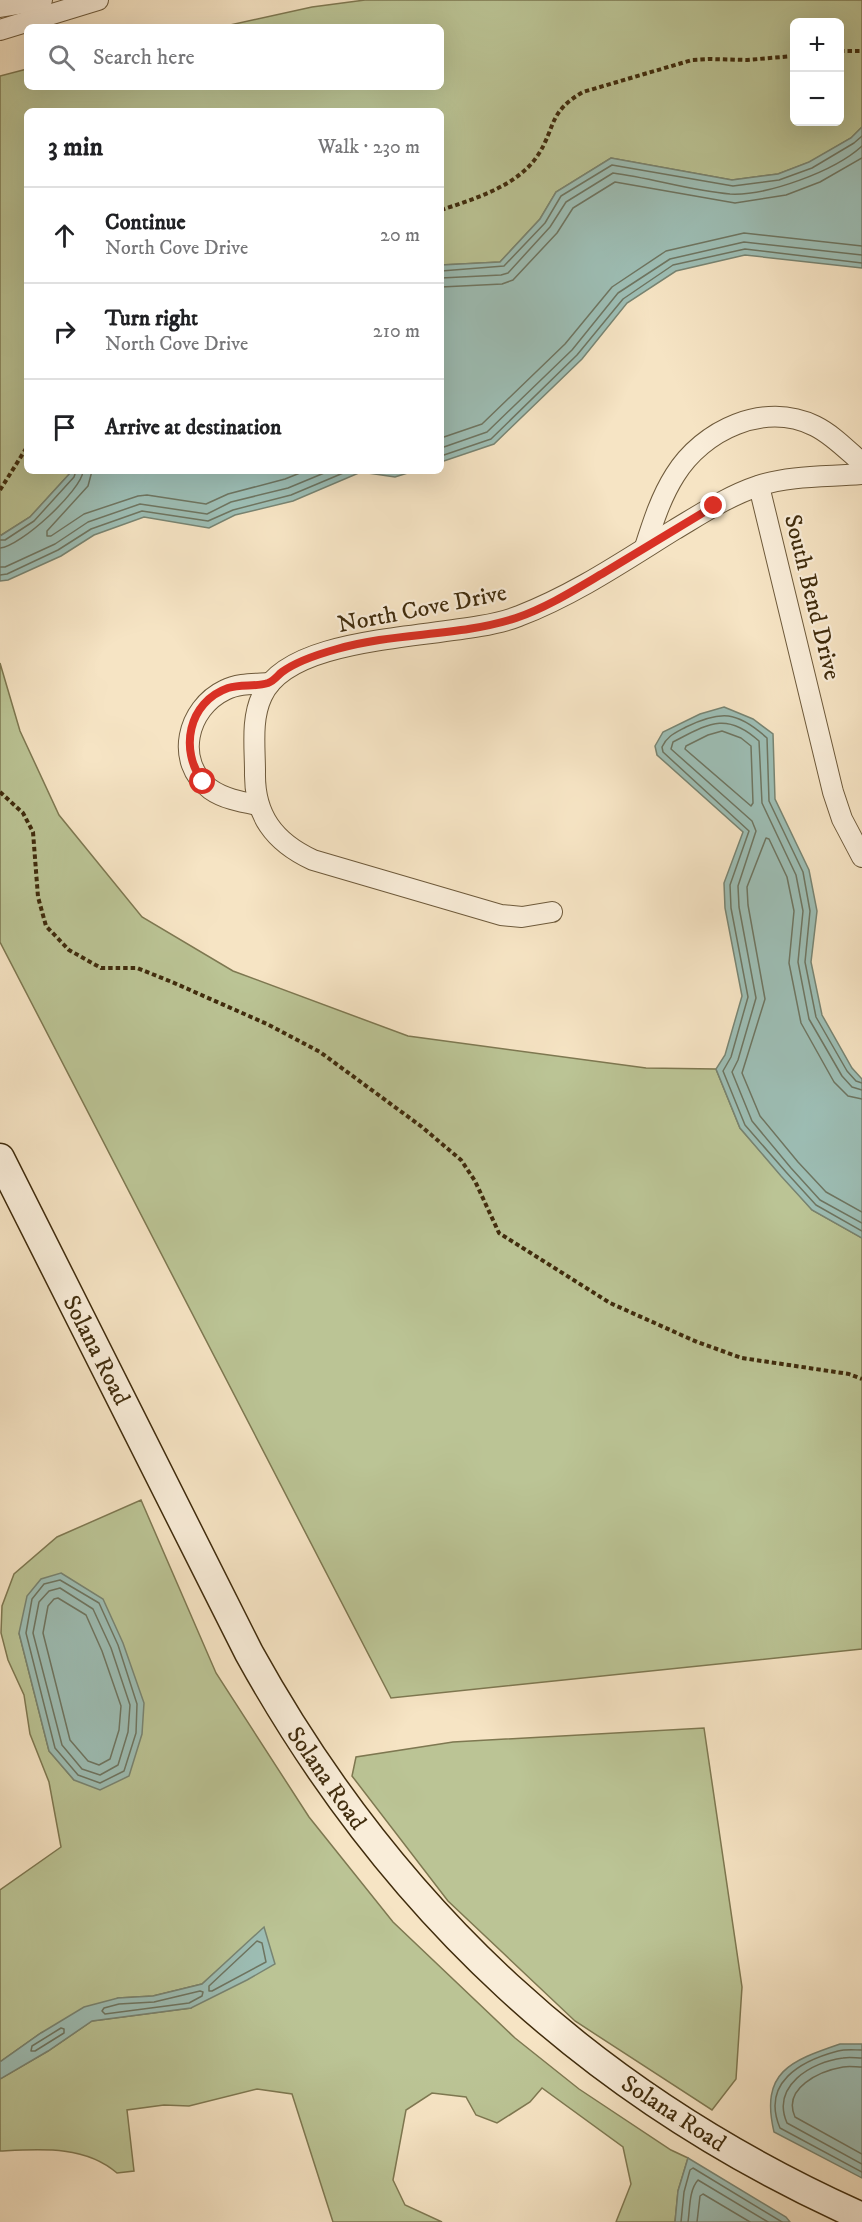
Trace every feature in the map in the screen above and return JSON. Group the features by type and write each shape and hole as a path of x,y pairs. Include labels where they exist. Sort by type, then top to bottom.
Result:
{"street":[{"path":"0,7 42,0"},
{"path":"0,30 98,0"},
{"path":"645,548 663,497 675,474 691,453 719,433 742,422 762,417 780,417 813,425 828,434 862,463"},
{"name":"North Cove Drive","path":"552,912 522,917 501,915 313,860 296,852 281,841 269,827 258,805 254,788 255,718 262,694 282,672 335,649 375,640 478,628 516,618 552,603 722,501 759,486 785,480 862,474"},
{"name":"South Bend Drive","path":"759,486 833,792 842,819 862,856"},
{"path":"258,805 235,800 211,789 198,775 190,759 188,742 191,725 199,710 211,698 226,689 243,684 270,683"},
{"name":"Solana Road","path":"0,1158 254,1662 325,1778 368,1837 462,1943 513,1993 593,2059 673,2114 757,2165 819,2198 862,2217"}],"path":[{"path":"844,51 862,51"},
{"path":"444,209 507,183 526,168 538,155 554,119 568,101 583,92 692,60 710,58 747,60 790,56"},
{"path":"0,490 24,452"},
{"path":"0,792 23,813 33,832 38,897 46,926 69,950 102,968 137,968 172,982 267,1024 320,1052 422,1127 461,1160 475,1181 499,1233 610,1303 697,1342 742,1358 849,1374 862,1379"}],"green space":[{"path":"365,0 862,0 862,127 851,138 810,162 778,174 732,180 611,158 556,192 540,219 500,262 444,265 444,108 24,108 24,474 69,474 30,517 0,536 0,76 24,70 24,90 444,90 444,24 235,24 312,7"},
{"path":"0,663 20,731 59,815 142,917 233,971 408,1036 646,1068 716,1069 740,1128 812,1210 862,1238 862,1649 391,1698 0,942"},
{"path":"141,1500 216,1673 309,1817 393,1922 515,2038 579,2089 671,2150 688,2158 678,2191 675,2222 616,2222 631,2184 623,2147 542,2088 530,2102 497,2123 476,2115 466,2097 432,2093 406,2110 393,2180 405,2205 442,2222 333,2222 292,2094 257,2089 189,2106 164,2105 127,2110 134,2171 117,2173 91,2157 76,2153 46,2150 0,2151 0,2079 48,2051 92,2021 191,2008 221,1967 202,1984 153,1996 118,1998 41,2033 0,2062 0,1890 61,1847 49,1782 30,1734 24,1695 8,1660 1,1633 2,1606 14,1574 57,1537","holes":["19,1633 74,1780 49,1751"]},
{"path":"704,1728 742,1987 736,2079 712,2110 575,2021 448,1901 352,1776 356,1757 453,1742"}],"water":[{"path":"862,127 862,268 745,255 676,271 627,303 582,359 494,444 444,461 444,265 500,262 540,219 556,192 611,158 732,180 778,174 809,162 851,138"},
{"path":"69,474 356,474 293,501 235,515 209,528 144,517 94,535 61,556 8,580 0,581 0,536 30,517"},
{"path":"375,474 404,474 395,477"},
{"path":"724,707 753,719 773,734 775,799 809,870 817,911 811,962 822,1015 852,1068 862,1079 862,1238 812,1210 781,1176 740,1128 716,1069 725,1055 742,996 725,908 724,883 743,832 657,755 655,746 663,732 700,714"},
{"path":"61,1573 103,1599 123,1643 144,1703 142,1734 129,1776 100,1790 74,1780 49,1751 19,1633 27,1596 41,1579"},
{"path":"264,1927 275,1964 191,2008 92,2021 48,2051 0,2079 0,2062 41,2033 84,2007 118,1998 153,1996 202,1984"},
{"path":"840,2044 862,2044 862,2178 774,2132 771,2095 783,2072 793,2063 807,2056"},
{"path":"688,2158 786,2217 790,2222 675,2222 678,2191"}],"route":[{"path":"203,782 190,759 188,742 191,725 199,710 211,698 226,689 243,684 270,683 282,672 297,664 335,649 375,640 478,628 516,618 552,603 714,506"}]}
